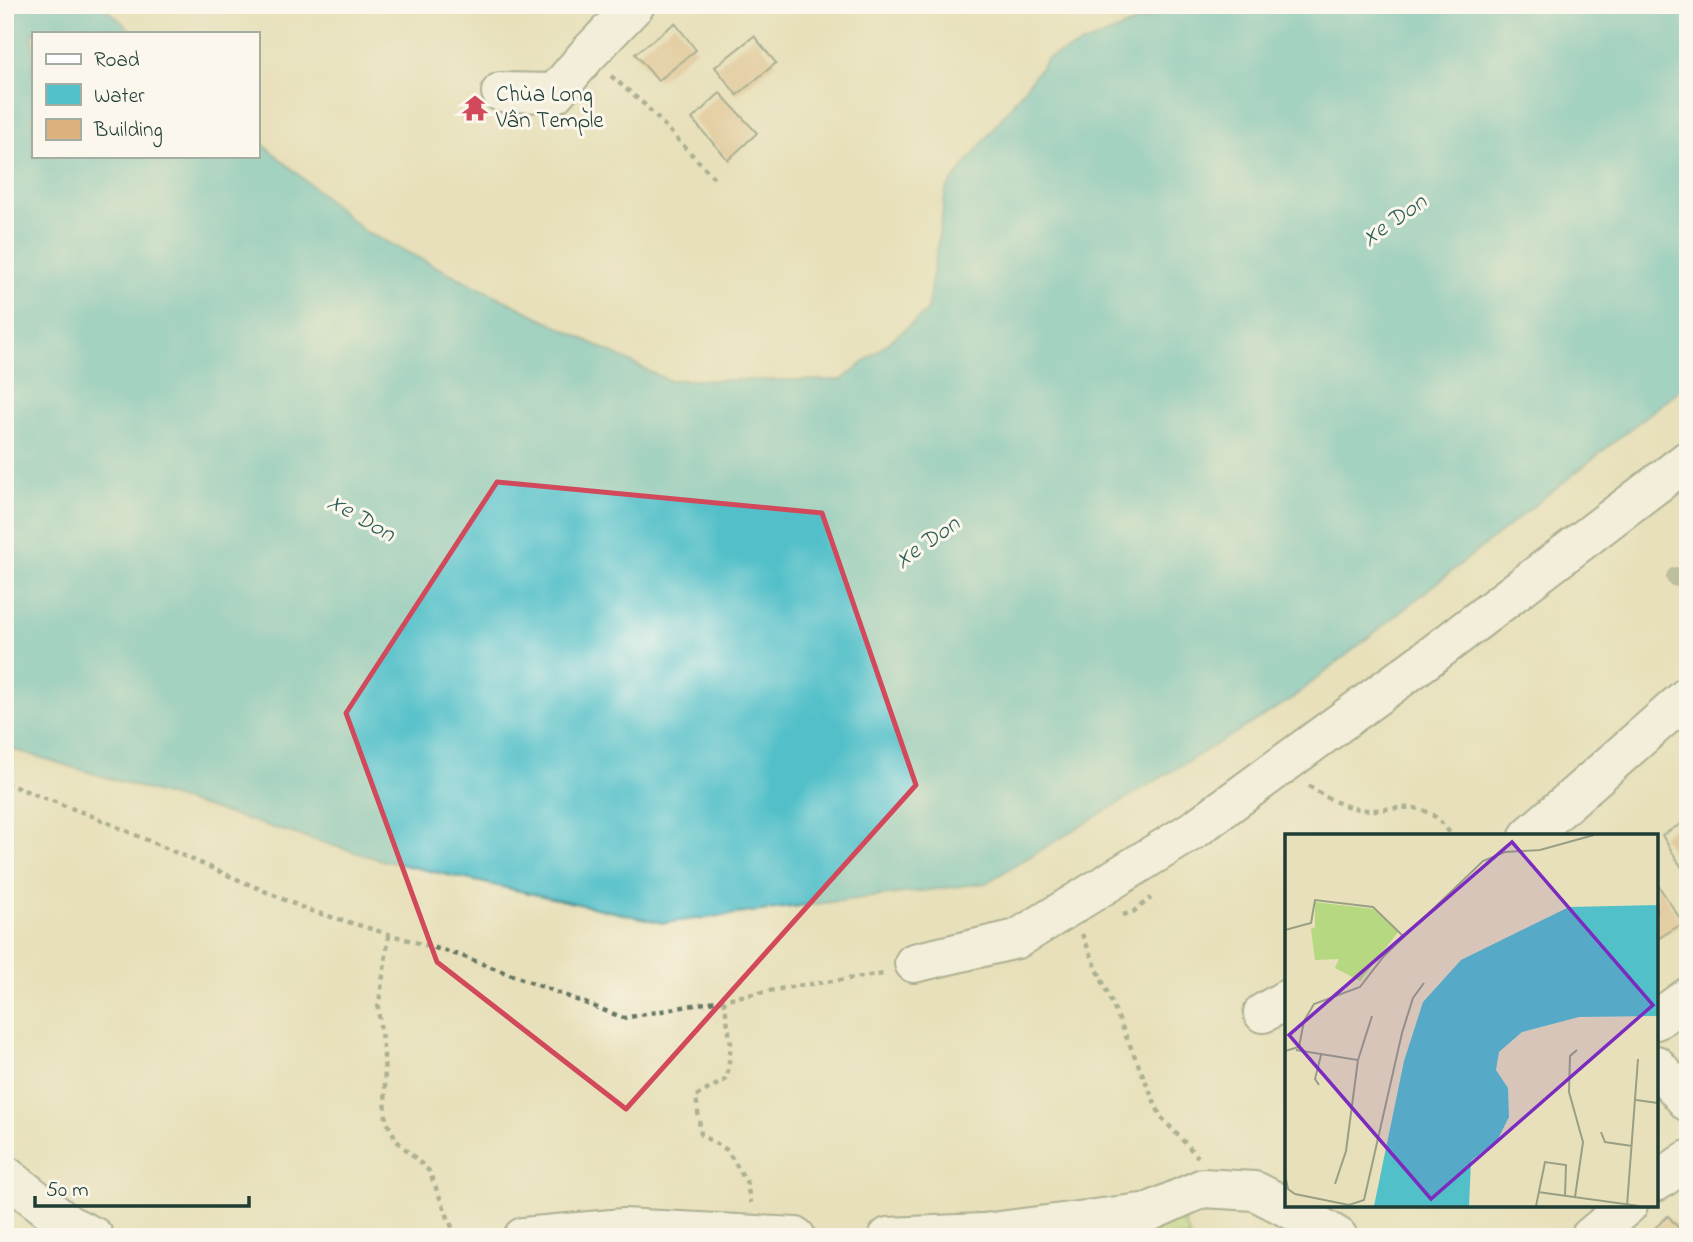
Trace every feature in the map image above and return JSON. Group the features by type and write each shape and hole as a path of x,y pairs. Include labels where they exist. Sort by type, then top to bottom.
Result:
{"street":[{"path":"501,92 555,93 635,5"},
{"path":"900,968 1017,939 1195,829 1435,653 1688,460"},
{"path":"1531,834 1688,696"},
{"path":"1658,1019 1688,997"},
{"path":"1658,1067 1688,1102"},
{"path":"1658,1181 1688,1160"},
{"path":"5,1175 69,1225 94,1237"},
{"path":"888,1237 983,1233 1149,1212 1203,1188 1255,1191 1285,1206"},
{"path":"1286,1207 1338,1237"},
{"path":"1590,1237 1626,1207"},
{"path":"523,1237 623,1228 796,1237"}],"path":[{"path":"587,55 645,105 716,180"},
{"path":"1304,782 1319,793 1361,810 1397,807 1419,809 1434,816 1451,834"},
{"path":"5,783 92,816 308,910 462,956 624,1017 900,968"},
{"path":"1080,929 1161,1117 1196,1152 1203,1168 1203,1188"},
{"path":"389,935 378,1009 384,1055 386,1119 397,1141 429,1171 456,1237"},
{"path":"724,1000 731,1044 727,1079 695,1096 701,1135 727,1150 746,1181 758,1233"}],"highlighted area":[{"path":"497,482 822,513 916,785 626,1109 437,962 346,713"}],"green space":[{"path":"1181,1215 1190,1237 1041,1237"}],"water":[{"name":"Xe Don","path":"5,5 102,5 133,32 32,32 32,158 259,158 259,141 364,231 667,380 842,380 927,311 946,190 1048,58 1177,6 1378,9 1382,5 1688,5 1688,383 1290,700 986,883 663,923 381,860 5,747"}],"building":[{"path":"675,23 696,50 658,81 635,54"},
{"path":"754,36 776,63 737,95 715,67"},
{"path":"720,93 757,133 728,160 692,119"},
{"path":"1688,820 1688,878 1662,835"},
{"path":"1658,885 1683,923 1658,939"},
{"path":"1668,1216 1687,1237 1645,1237"}],"place":[{"name":"Chùa Long Vân Temple","path":"475,108"}]}
